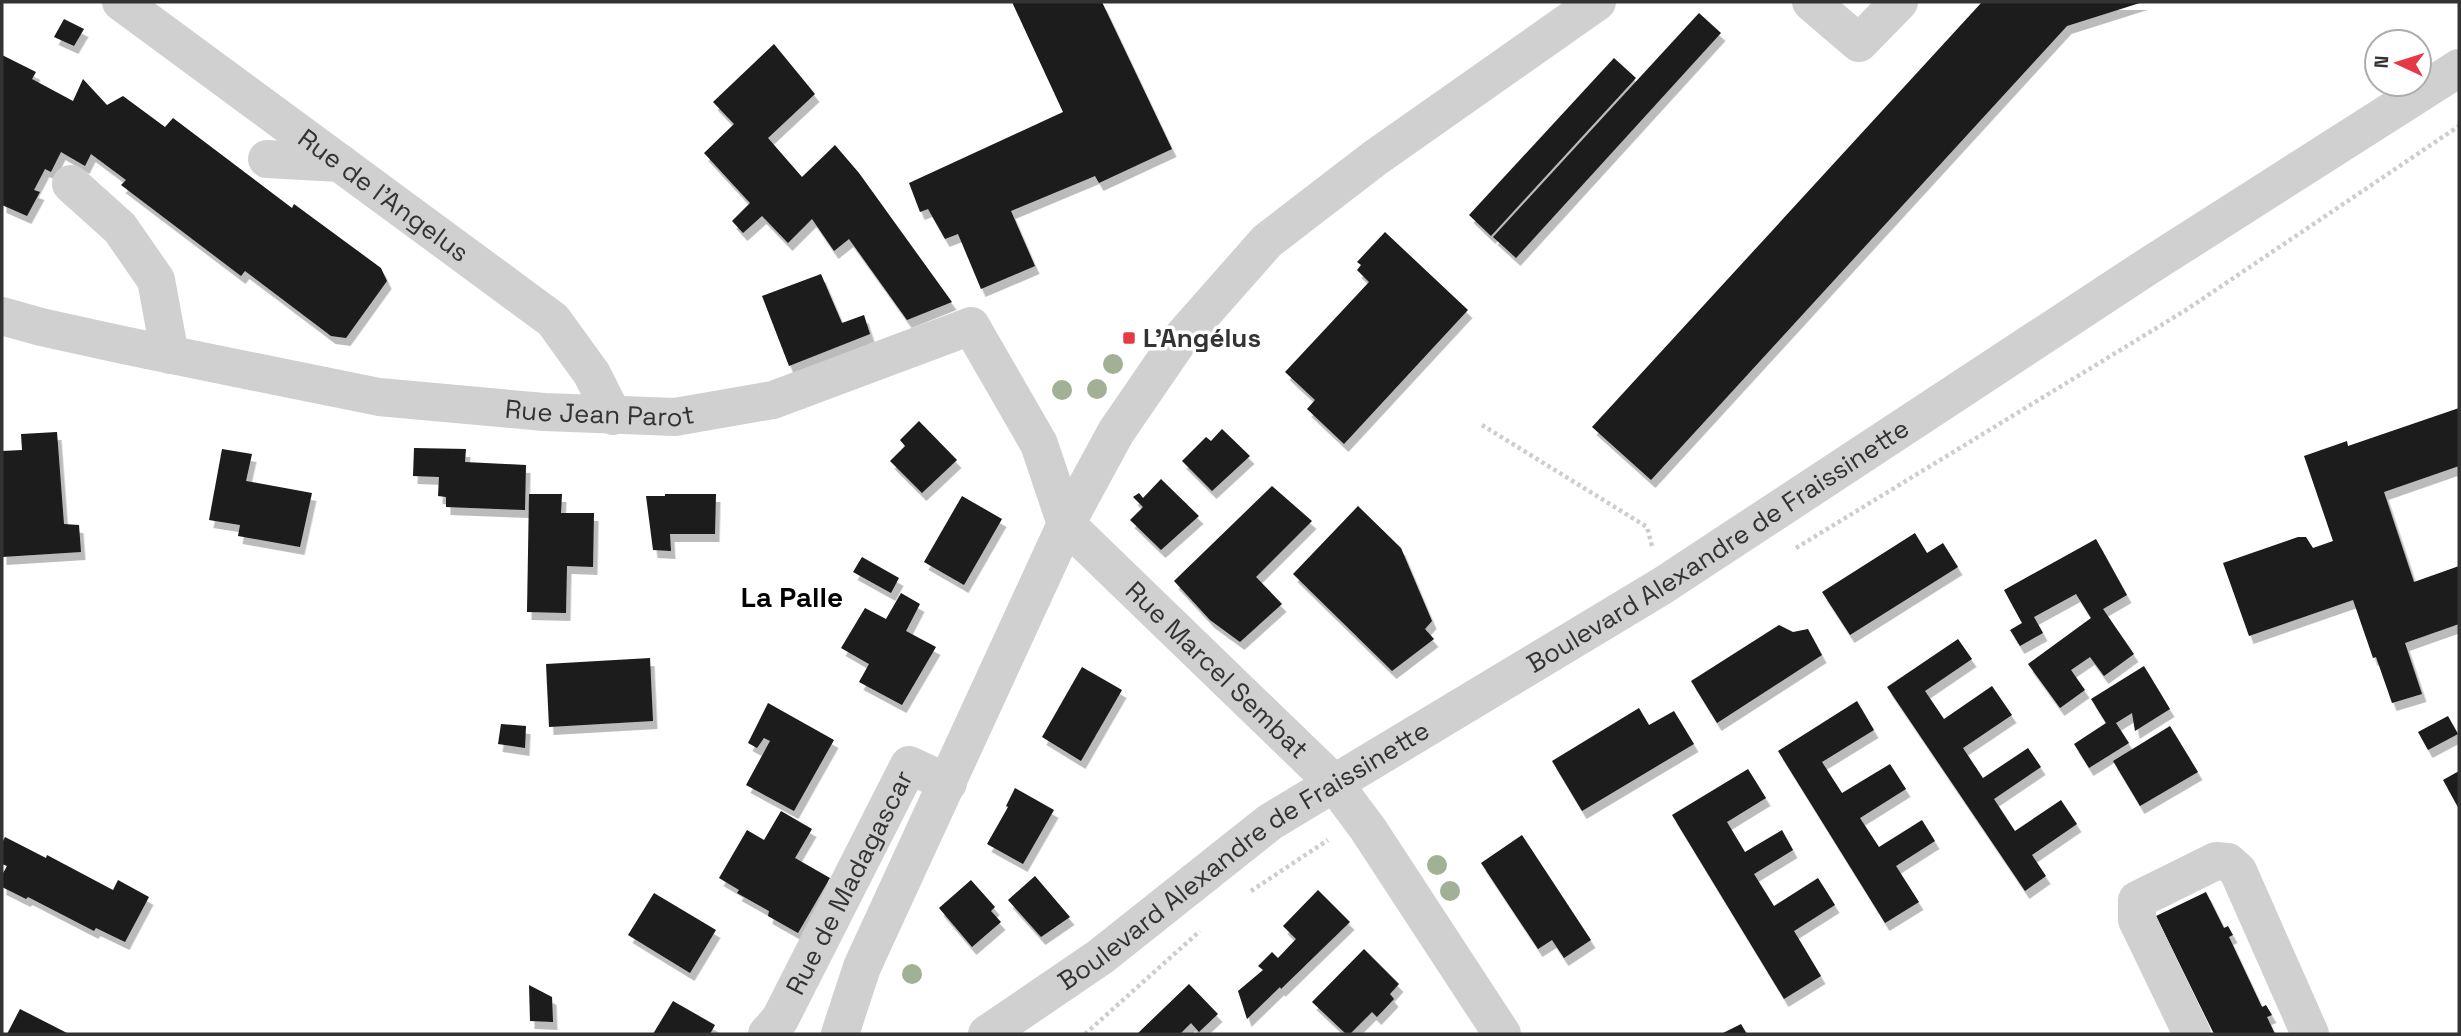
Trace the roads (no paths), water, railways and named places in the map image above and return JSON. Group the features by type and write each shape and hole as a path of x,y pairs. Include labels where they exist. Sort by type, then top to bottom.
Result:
{"street":[{"name":"Rue de l'Angelus","path":"121,2 553,320 592,374 613,416"},
{"name":"Rue de Madagascar","path":"840,1034 862,967 1066,524 1116,432 1177,343 1266,242 1375,158 1597,2"},
{"path":"1811,2 1859,43 1899,2"},
{"name":"Boulevard Alexandre de Fraissinette","path":"988,1034 1101,957 1270,822 1662,586 2150,265 2459,68"},
{"path":"267,159 341,163"},
{"path":"71,184 120,228 156,280 170,355"},
{"name":"Rue Jean Parot","path":"2,316 170,355 379,397 613,416 675,417 773,400 971,326 1039,444 1066,524"},
{"name":"Rue Marcel Sembat","path":"1066,524 1333,782 1502,1034"},
{"name":"Rue de Madagascar","path":"767,1034 780,1019 909,765 948,783"},
{"path":"2192,1034 2137,920 2137,900 2216,861 2228,862 2238,871 2310,1034"}],"place":[{"name":"L'Angélus","path":"1129,338"}],"district":[{"name":"La Palle","path":"792,597"}]}
